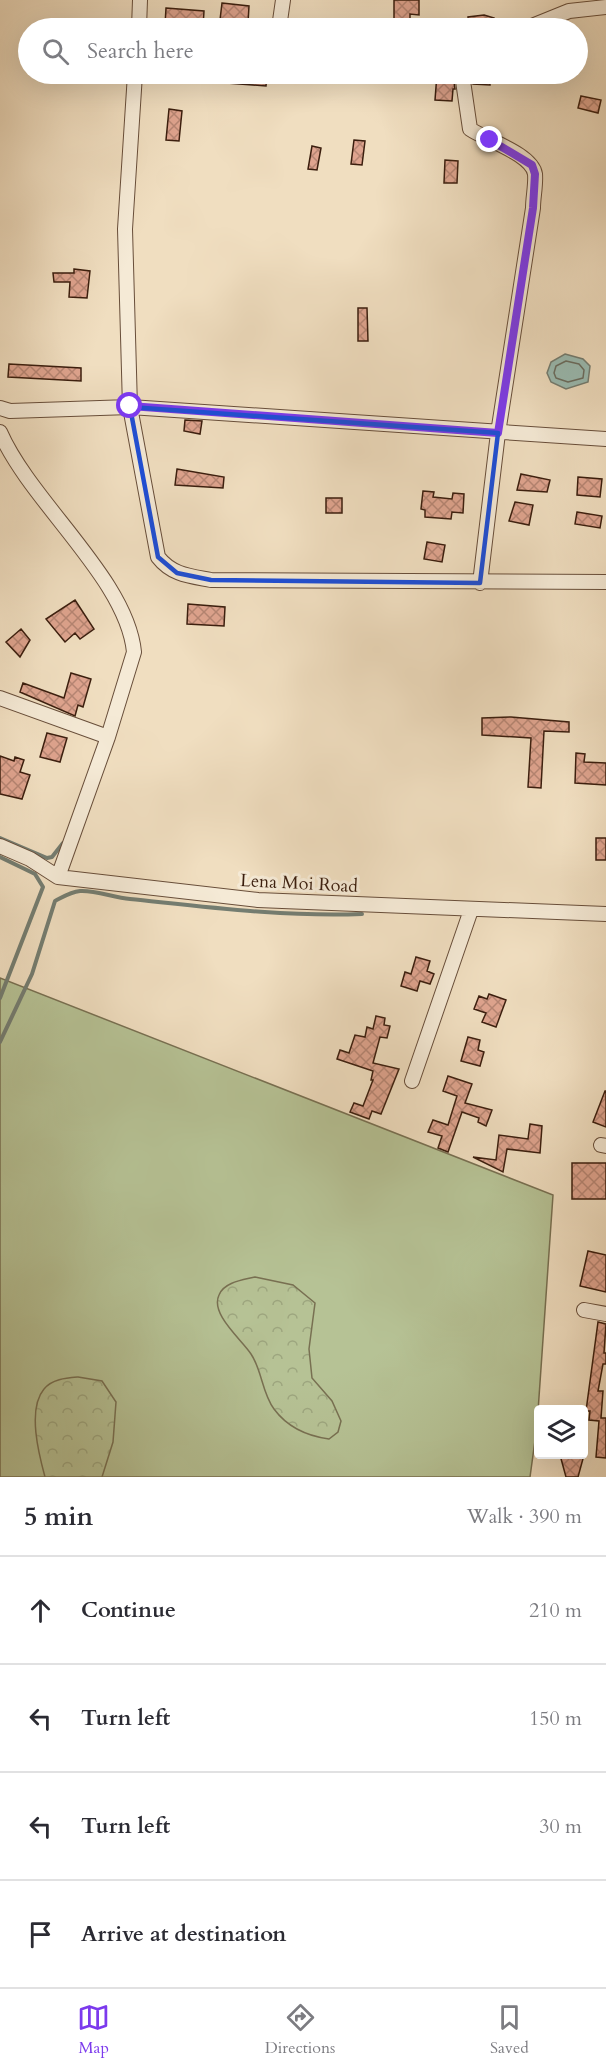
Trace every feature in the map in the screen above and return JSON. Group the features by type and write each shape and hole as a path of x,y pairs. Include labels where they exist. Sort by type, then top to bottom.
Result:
{"street":[{"path":"139,18 140,0"},
{"path":"280,18 283,0"},
{"path":"554,18 570,12 606,7"},
{"path":"134,84 125,229 130,406 158,557 177,573 211,580 606,582"},
{"path":"463,84 470,129 532,165 535,174 533,208 498,433 480,583"},
{"path":"0,408 10,411 130,406 606,439"},
{"path":"0,432 26,478 95,567 129,629 134,652 108,736 58,877"},
{"path":"0,698 108,736"},
{"name":"Lena Moi Road","path":"0,846 30,859 58,877 258,900 606,914"},
{"path":"412,1082 471,910"},
{"path":"584,1310 606,1314"}],"highlighted area":[{"path":"130,407 498,433 480,583 211,580 177,573 158,557"}],"green space":[{"path":"0,978 553,1195 538,1405 534,1405 534,1448 530,1477 0,1477"},
{"path":"255,1277 293,1285 315,1303 309,1349 312,1378 332,1401 341,1421 338,1432 329,1439 299,1430 279,1416 267,1396 255,1360 228,1326 219,1310 217,1302 225,1287 234,1282"},
{"path":"78,1377 102,1381 116,1402 113,1442 102,1477 45,1477 35,1420 39,1398 51,1383"}],"water":[{"path":"565,354 583,359 590,366 588,382 566,389 551,382 547,373 551,362"}],"building":[{"path":"394,0 419,0 419,15 410,14 410,18 394,18"},
{"path":"222,3 249,6 248,18 220,18"},
{"path":"166,8 204,11 204,18 165,18"},
{"path":"484,15 494,18 468,18"},
{"path":"240,84 266,84 266,86"},
{"path":"436,84 454,84 452,101 435,100"},
{"path":"581,96 601,100 598,113 578,108"},
{"path":"169,109 182,111 179,141 166,140"},
{"path":"354,140 365,141 362,165 351,164"},
{"path":"312,146 321,148 317,170 308,169"},
{"path":"445,160 458,161 457,183 444,183"},
{"path":"74,269 90,271 87,298 69,297 70,282 54,282 53,273 74,273"},
{"path":"358,308 367,308 368,341 358,341"},
{"path":"9,364 81,368 81,381 8,377"},
{"path":"185,420 202,421 200,434 184,431"},
{"path":"177,469 224,477 223,488 175,485"},
{"path":"521,474 550,480 547,492 517,490"},
{"path":"578,477 602,479 600,497 577,495"},
{"path":"423,491 434,492 433,497 452,499 453,493 464,494 463,513 452,512 451,519 425,517 425,510 421,509"},
{"path":"326,498 342,498 342,513 326,513"},
{"path":"515,502 533,505 529,525 509,521"},
{"path":"577,512 602,516 600,528 575,524"},
{"path":"427,542 445,545 442,562 424,559"},
{"path":"75,600 94,629 80,639 75,633 65,642 46,619"},
{"path":"188,604 225,607 224,626 187,624"},
{"path":"21,629 30,640 20,657 6,642"},
{"path":"71,673 91,679 83,707 78,705 75,716 20,692 23,683 64,698"},
{"path":"511,717 569,722 569,732 544,731 541,788 528,787 531,738 482,735 482,718"},
{"path":"47,733 67,738 60,762 40,757"},
{"path":"576,753 585,754 584,762 606,763 606,785 575,783"},
{"path":"0,756 14,761 15,757 24,760 20,772 30,775 22,799 0,794"},
{"path":"596,838 606,838 606,860 596,860"},
{"path":"416,957 430,961 427,971 434,974 430,984 420,981 417,991 401,986 405,972 411,974"},
{"path":"489,994 506,1000 496,1027 482,1022 486,1013 474,1009 479,996 487,999"},
{"path":"376,1016 385,1018 384,1025 390,1026 387,1038 380,1037 373,1063 399,1069 381,1114 372,1111 369,1119 350,1112 354,1103 363,1106 373,1080 371,1080 373,1071 337,1059 340,1050 349,1053 355,1035 365,1037 367,1027 373,1029"},
{"path":"468,1037 480,1040 478,1050 484,1052 480,1066 461,1061"},
{"path":"448,1076 472,1084 465,1103 492,1110 486,1126 478,1122 479,1118 462,1112 448,1152 438,1148 442,1136 428,1132 433,1120 448,1125 457,1096 443,1091"},
{"path":"606,1091 606,1127 593,1122"},
{"path":"530,1124 542,1126 540,1153 507,1149 503,1172 473,1157 496,1160 499,1135 528,1139"},
{"path":"572,1163 606,1163 606,1199 572,1199"},
{"path":"588,1251 606,1255 606,1292 580,1286"},
{"path":"598,1322 606,1324 604,1353 606,1353 606,1364 603,1364 598,1391 603,1391 601,1418 606,1418 606,1458 596,1457 599,1421 589,1420 590,1411 587,1405"},
{"path":"561,1459 583,1459 578,1477 566,1477"}],"waterway":[{"path":"0,838 47,858 52,857 63,843"},
{"path":"0,857 35,874 43,887 0,998"},
{"path":"0,1042 32,974 55,901 70,894 86,891 124,898 275,913 362,914"}],"route":[{"path":"130,406 498,433 533,208 535,174 532,165 490,140"}]}
